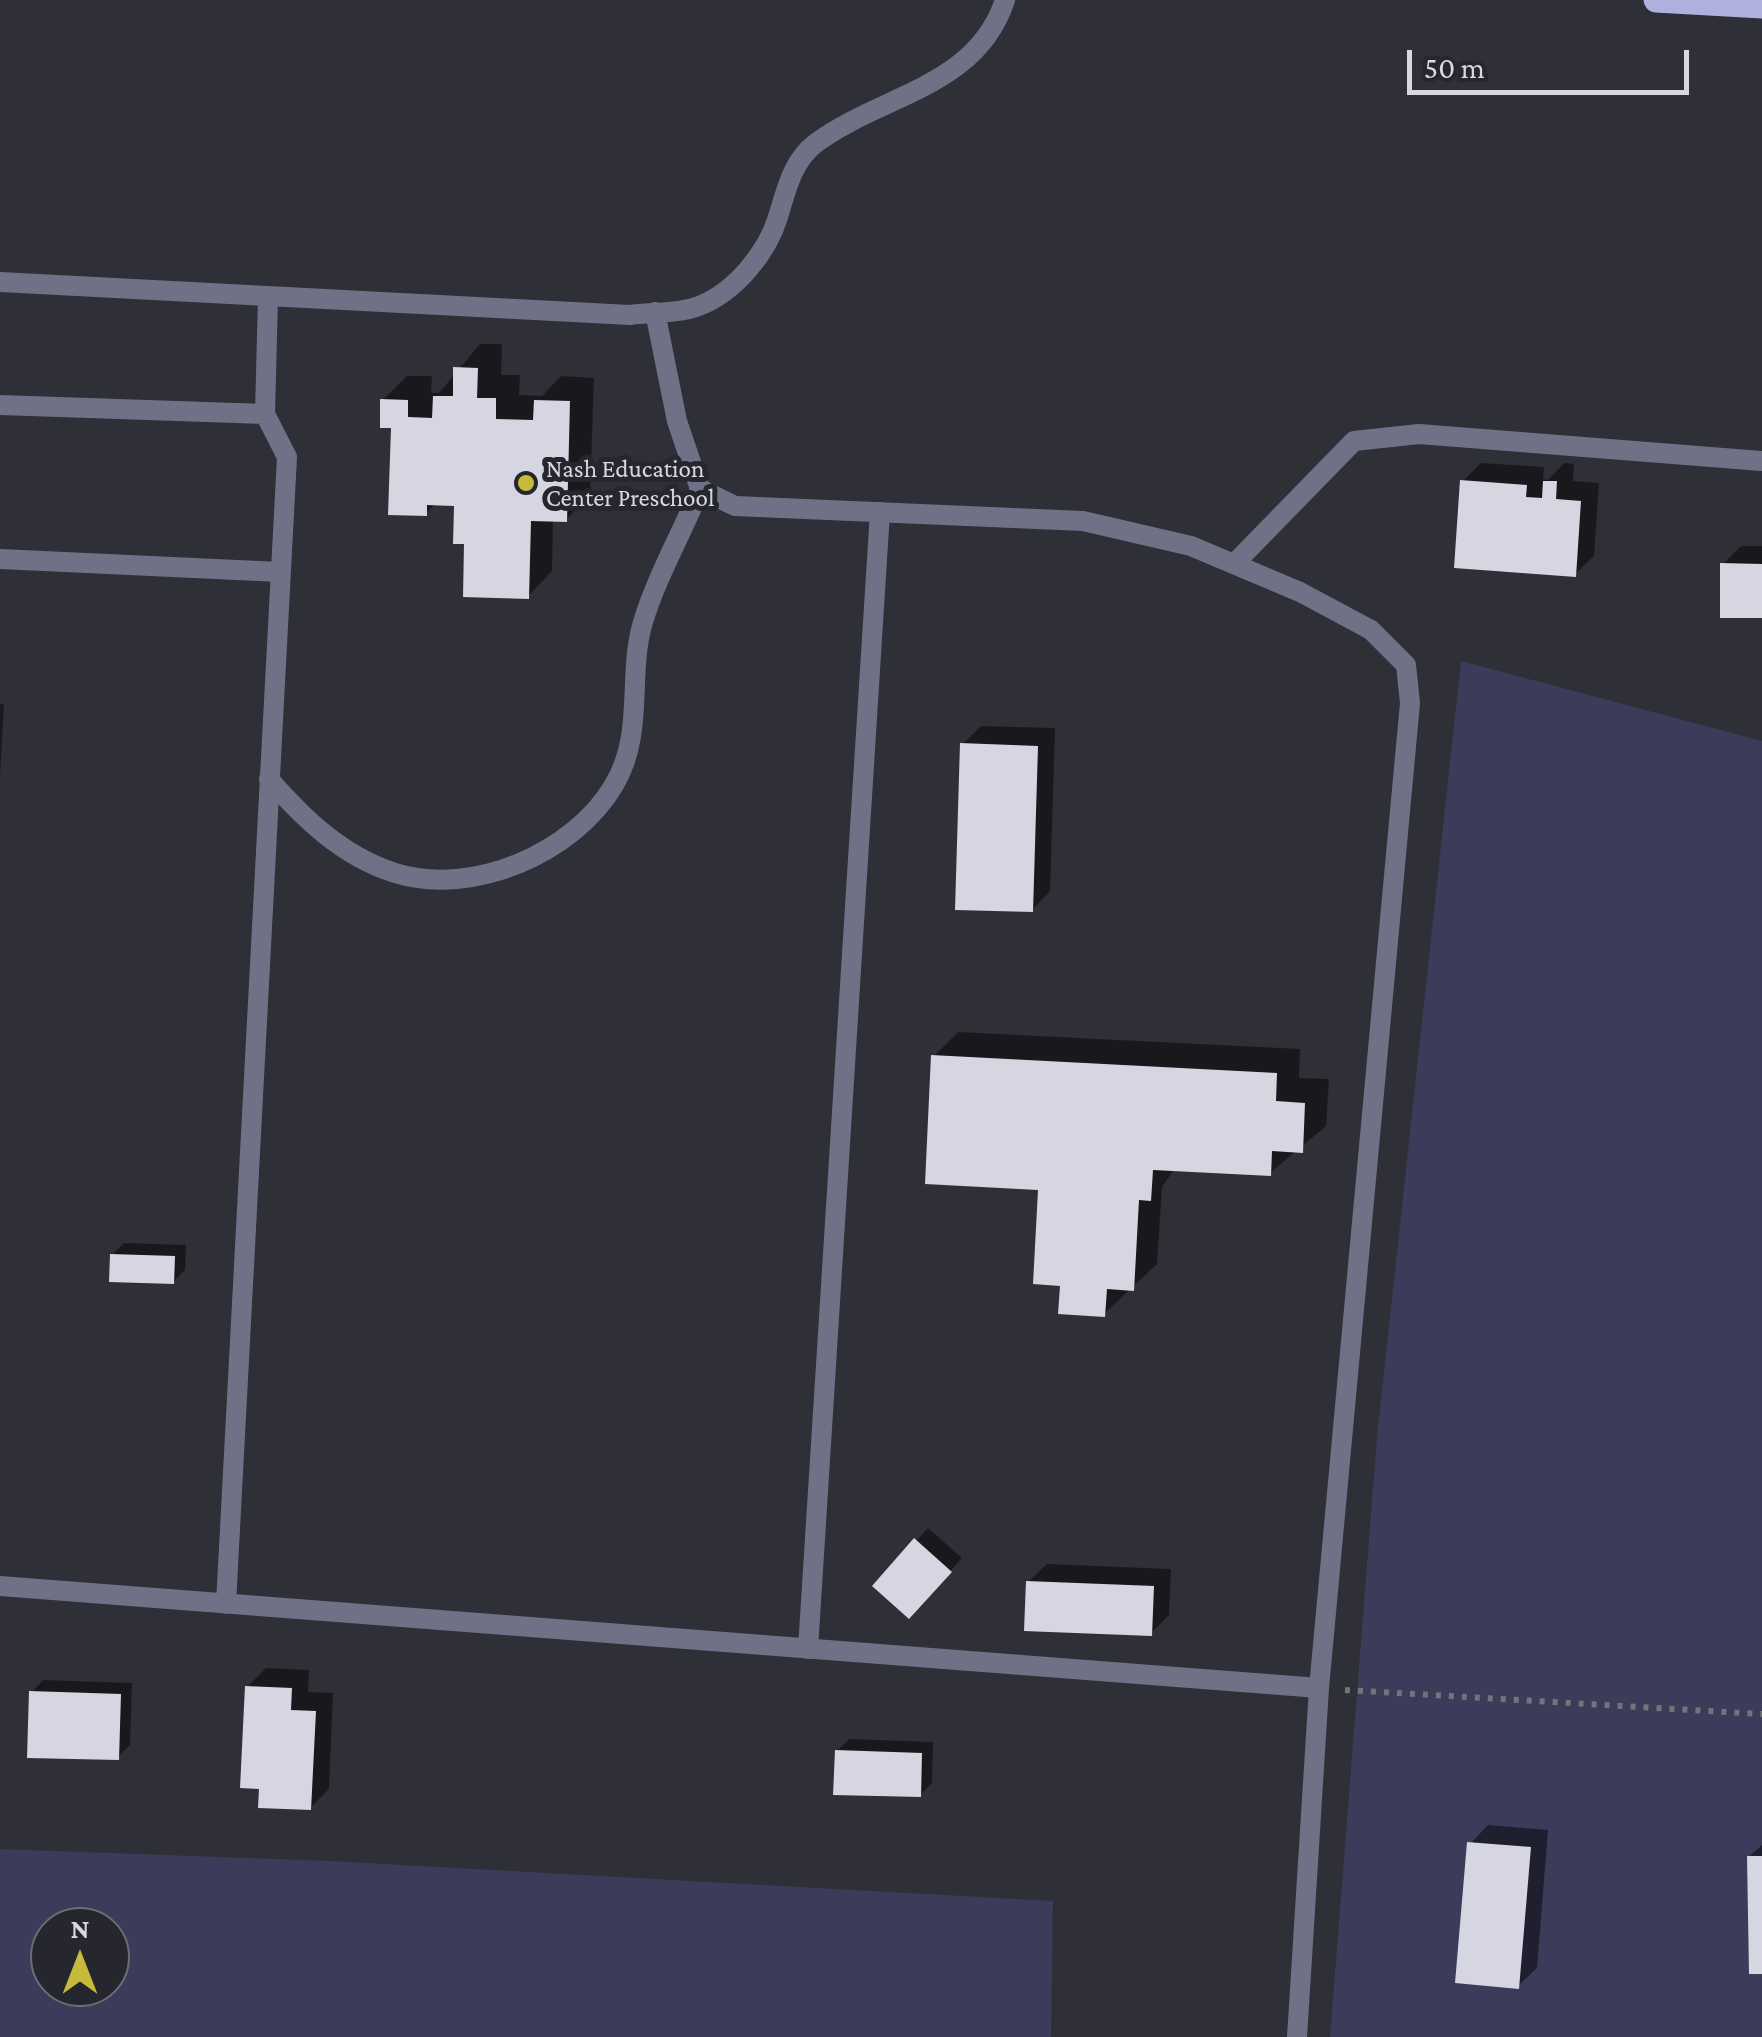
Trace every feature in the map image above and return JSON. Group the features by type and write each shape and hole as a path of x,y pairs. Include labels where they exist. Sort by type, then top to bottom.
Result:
{"main road":[{"path":"1656,0 1762,6"}],"street":[{"path":"0,282 630,315 699,306 747,272 769,243 798,163 815,144 950,74 975,53 998,21 1006,0"},
{"path":"226,1604 287,457 265,414 268,297"},
{"path":"269,779 308,824 350,852 396,873 432,878 478,875 522,863 559,842 590,815 614,784 634,738 642,626 700,489 676,421 655,312"},
{"path":"0,404 265,414"},
{"path":"1234,564 1354,441 1378,435 1419,434 1762,461"},
{"path":"700,489 735,506 1083,521 1191,546 1300,592 1371,630 1406,665 1410,703 1319,1688 1297,2037"},
{"path":"808,1649 880,512"},
{"path":"0,560 280,572"},
{"path":"0,1586 1319,1688"}],"path":[{"path":"1319,1688 1762,1714"}],"shaded area":[{"path":"1461,661 1762,741 1762,2037 1330,2037 1377,1437"},
{"path":"0,1849 330,1861 1053,1901 1051,2037 0,2037"}],"building":[{"path":"453,367 478,368 477,398 496,398 496,419 533,420 534,400 570,401 567,522 531,521 529,599 463,597 464,544 453,544 454,506 427,505 427,516 388,515 391,428 380,428 380,399 408,400 408,417 432,418 433,396 453,396"},
{"path":"1460,480 1527,485 1526,497 1542,498 1543,481 1557,481 1556,499 1581,501 1576,577 1454,568"},
{"path":"1720,563 1762,564 1762,618 1720,618"},
{"path":"960,743 1038,746 1033,912 955,910"},
{"path":"931,1055 1277,1073 1276,1101 1305,1103 1303,1153 1272,1151 1271,1176 1153,1170 1151,1201 1139,1200 1134,1291 1107,1289 1105,1317 1058,1314 1060,1286 1033,1284 1038,1190 925,1184"},
{"path":"110,1254 175,1256 174,1284 109,1282"},
{"path":"914,1538 952,1572 909,1619 872,1586"},
{"path":"1026,1581 1154,1586 1152,1636 1024,1631"},
{"path":"245,1686 292,1688 291,1710 316,1711 311,1810 258,1808 259,1789 240,1788"},
{"path":"29,1691 121,1694 119,1760 27,1758"},
{"path":"835,1750 922,1753 921,1797 833,1795"},
{"path":"1467,1842 1531,1847 1519,1989 1455,1983"},
{"path":"1747,1856 1762,1856 1762,1974 1749,1974"}],"place":[{"name":"Nash Education Center Preschool","path":"526,483"}]}
